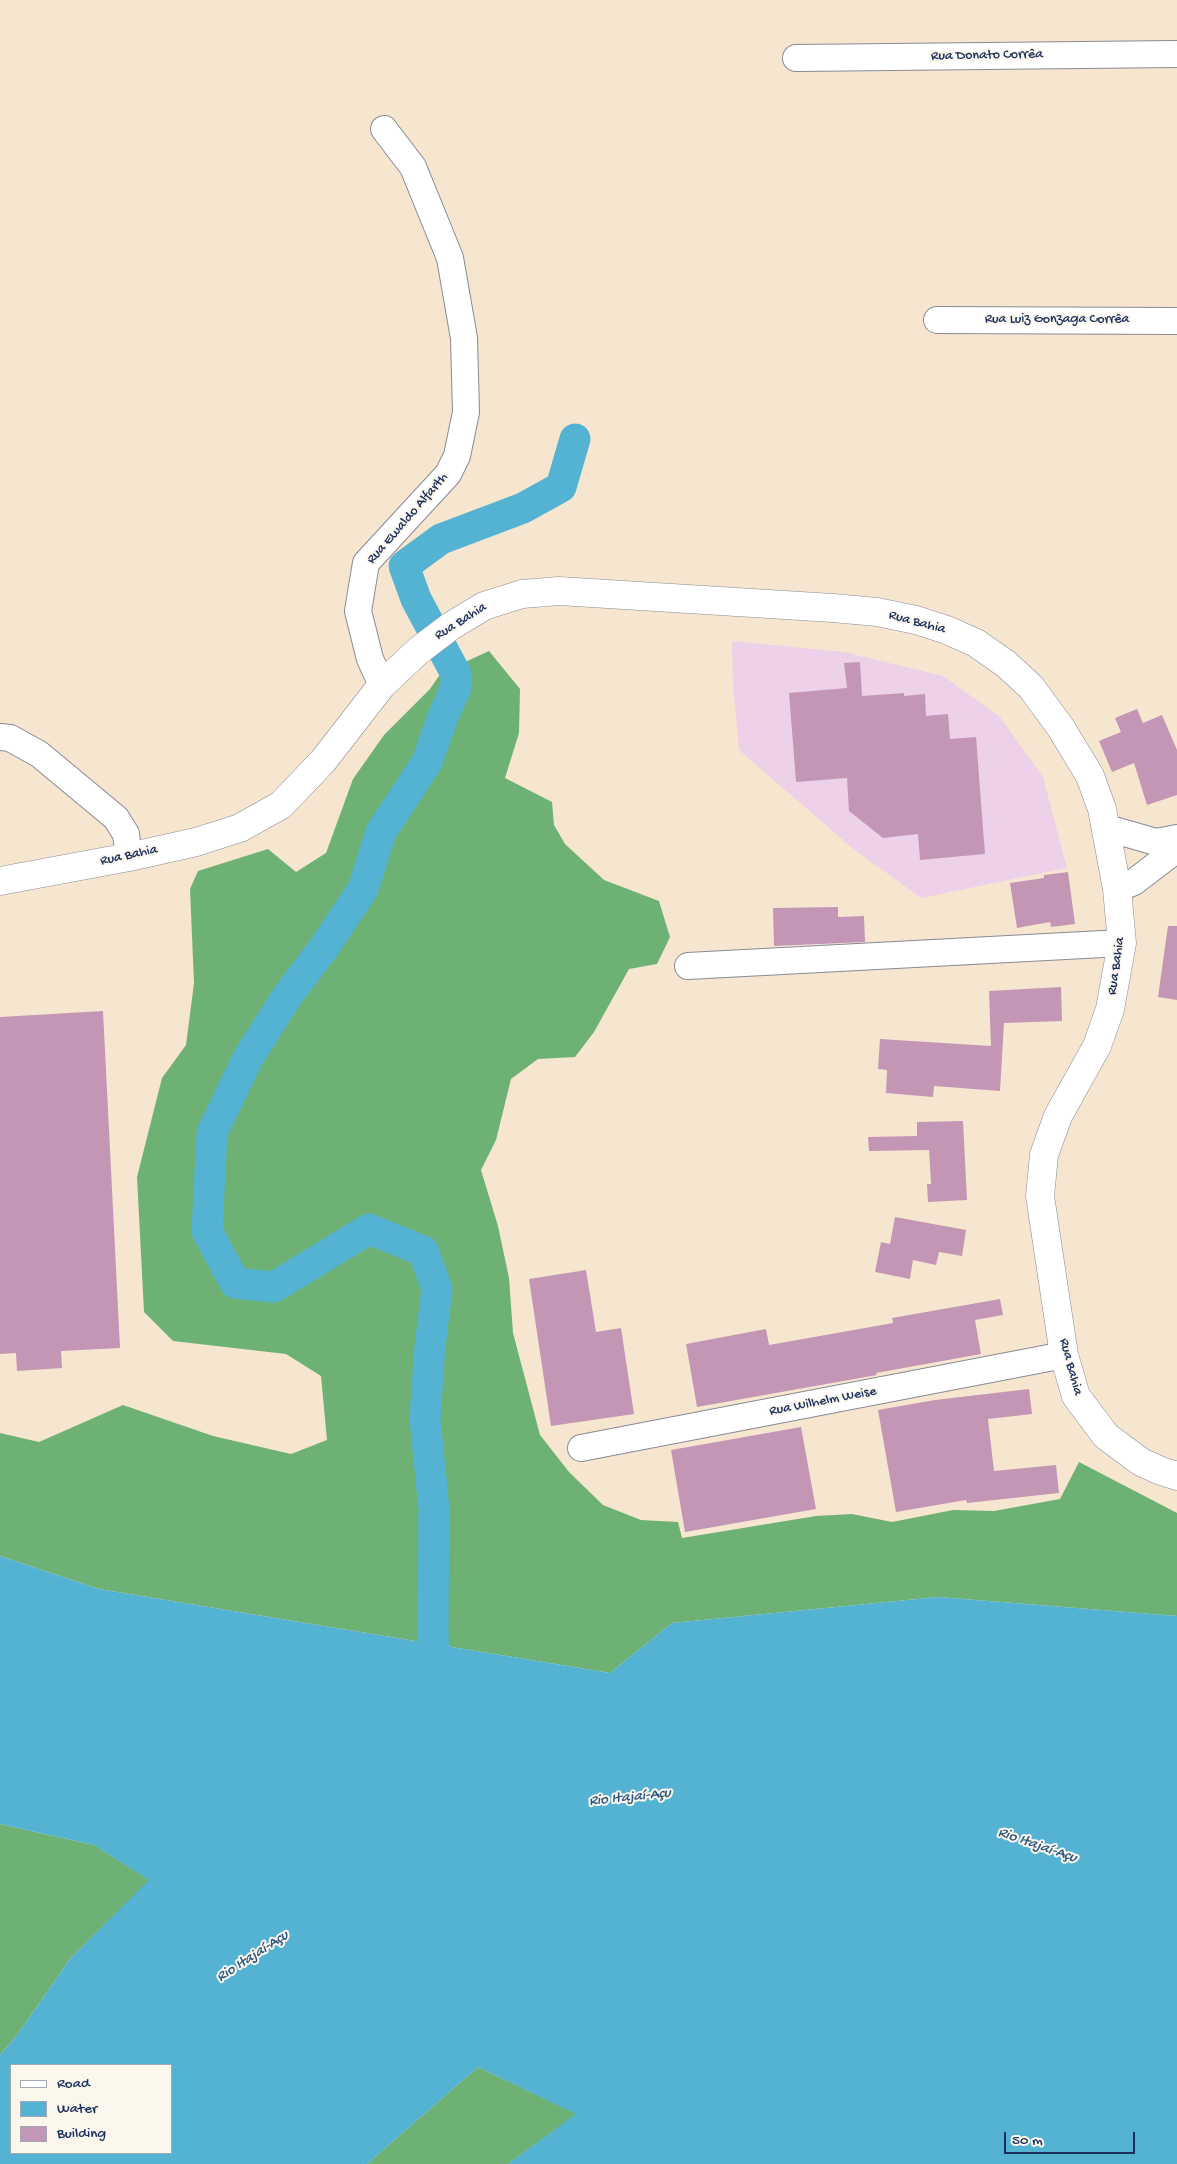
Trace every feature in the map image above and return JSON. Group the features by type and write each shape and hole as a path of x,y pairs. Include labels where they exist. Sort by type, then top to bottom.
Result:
{"main road":[{"name":"Rua Bahia","path":"0,881 129,857 196,842 240,828 281,805 323,761 382,685 418,651 451,626 484,606 522,594 558,591 877,612 916,620 947,630 976,644 1006,664 1031,687 1061,728 1090,776 1102,809 1117,889 1122,943 1110,1009 1097,1046 1058,1116 1044,1155 1040,1196 1064,1356 1076,1396 1106,1436 1141,1462 1177,1476"}],"street":[{"name":"Rua Donato Corrêa","path":"796,58 1177,54"},
{"name":"Rua Ewaldo Alfarth","path":"382,685 370,659 358,611 366,564 448,474 457,456 466,412 464,338 450,258 413,167 384,129"},
{"name":"Rua Luiz Gonzaga Corrêa","path":"937,320 1177,321"},
{"path":"0,737 10,738 38,754 116,818 126,834 129,857"},
{"path":"1106,828 1167,848 1134,882 1117,889"},
{"path":"688,966 1122,943"},
{"name":"Rua Wilhelm Weise","path":"581,1448 1064,1356"}],"shaded area":[{"path":"732,641 844,652 943,676 1000,717 1043,777 1067,868 921,898 851,847 739,750 733,684"}],"green space":[{"path":"489,651 520,689 519,733 505,778 552,802 554,825 565,844 604,880 659,901 670,937 657,964 629,969 594,1032 575,1057 538,1059 511,1079 496,1140 481,1170 498,1226 509,1278 513,1333 540,1435 569,1472 603,1505 641,1520 678,1522 682,1538 816,1516 852,1514 892,1522 953,1510 994,1511 1060,1499 1079,1462 1177,1513 1177,1616 938,1597 672,1623 610,1673 99,1589 0,1556 0,1433 39,1442 123,1405 213,1436 291,1454 327,1440 321,1376 286,1354 173,1341 144,1312 137,1177 162,1078 186,1045 194,983 190,889 198,871 268,849 296,872 326,853 353,779 384,735 430,689 441,673"},
{"path":"0,1824 94,1845 150,1880 70,1959 15,2038 0,2055"},
{"path":"478,2067 577,2114 508,2164 367,2164"}],"water":[{"name":"Rio Itajaí-Açu","path":"0,1556 99,1589 610,1673 672,1623 938,1597 1177,1616 1177,2164 508,2164 576,2114 478,2067 367,2164 0,2164 0,2055 15,2038 70,1959 149,1880 94,1845 0,1824"}],"building":[{"path":"860,662 862,696 904,693 904,696 925,694 926,716 948,714 950,739 976,737 985,854 920,860 918,834 883,838 849,811 847,778 796,782 789,693 847,688 844,663"},
{"path":"1137,709 1143,723 1162,715 1177,750 1177,795 1147,805 1134,763 1112,772 1099,741 1121,732 1115,718"},
{"path":"1068,872 1075,924 1051,927 1050,922 1017,928 1010,883 1044,878 1044,875"},
{"path":"838,907 838,917 864,916 865,942 774,946 773,908"},
{"path":"1168,926 1177,926 1177,1000 1158,997"},
{"path":"1061,987 1062,1021 1004,1023 1000,1091 934,1086 933,1097 886,1093 887,1070 878,1069 880,1039 991,1046 989,991"},
{"path":"103,1011 120,1348 61,1351 62,1368 17,1371 16,1353 0,1354 0,1017"},
{"path":"963,1121 967,1200 928,1202 927,1184 931,1184 929,1150 869,1151 868,1137 917,1136 917,1122"},
{"path":"895,1217 966,1230 962,1256 939,1252 936,1265 913,1260 910,1279 875,1272 881,1242 890,1244"},
{"path":"586,1270 596,1332 621,1328 634,1414 551,1426 529,1279"},
{"path":"1000,1299 1003,1315 975,1320 981,1354 876,1373 877,1375 697,1407 686,1344 766,1329 769,1345 893,1323 892,1318"},
{"path":"1029,1389 1032,1414 988,1419 994,1471 1056,1465 1059,1493 967,1503 966,1500 896,1512 878,1410 935,1400"},
{"path":"801,1427 816,1509 685,1532 671,1450"}],"waterway":[{"path":"435,1686 433,1631 434,1510 425,1418 430,1346 437,1289 423,1251 369,1229 274,1287 235,1283 207,1231 212,1133 248,1058 288,995 325,946 363,889 381,832 427,762 442,719 456,687 456,674 416,599 404,566 441,539 523,508 561,487 575,439"}]}
